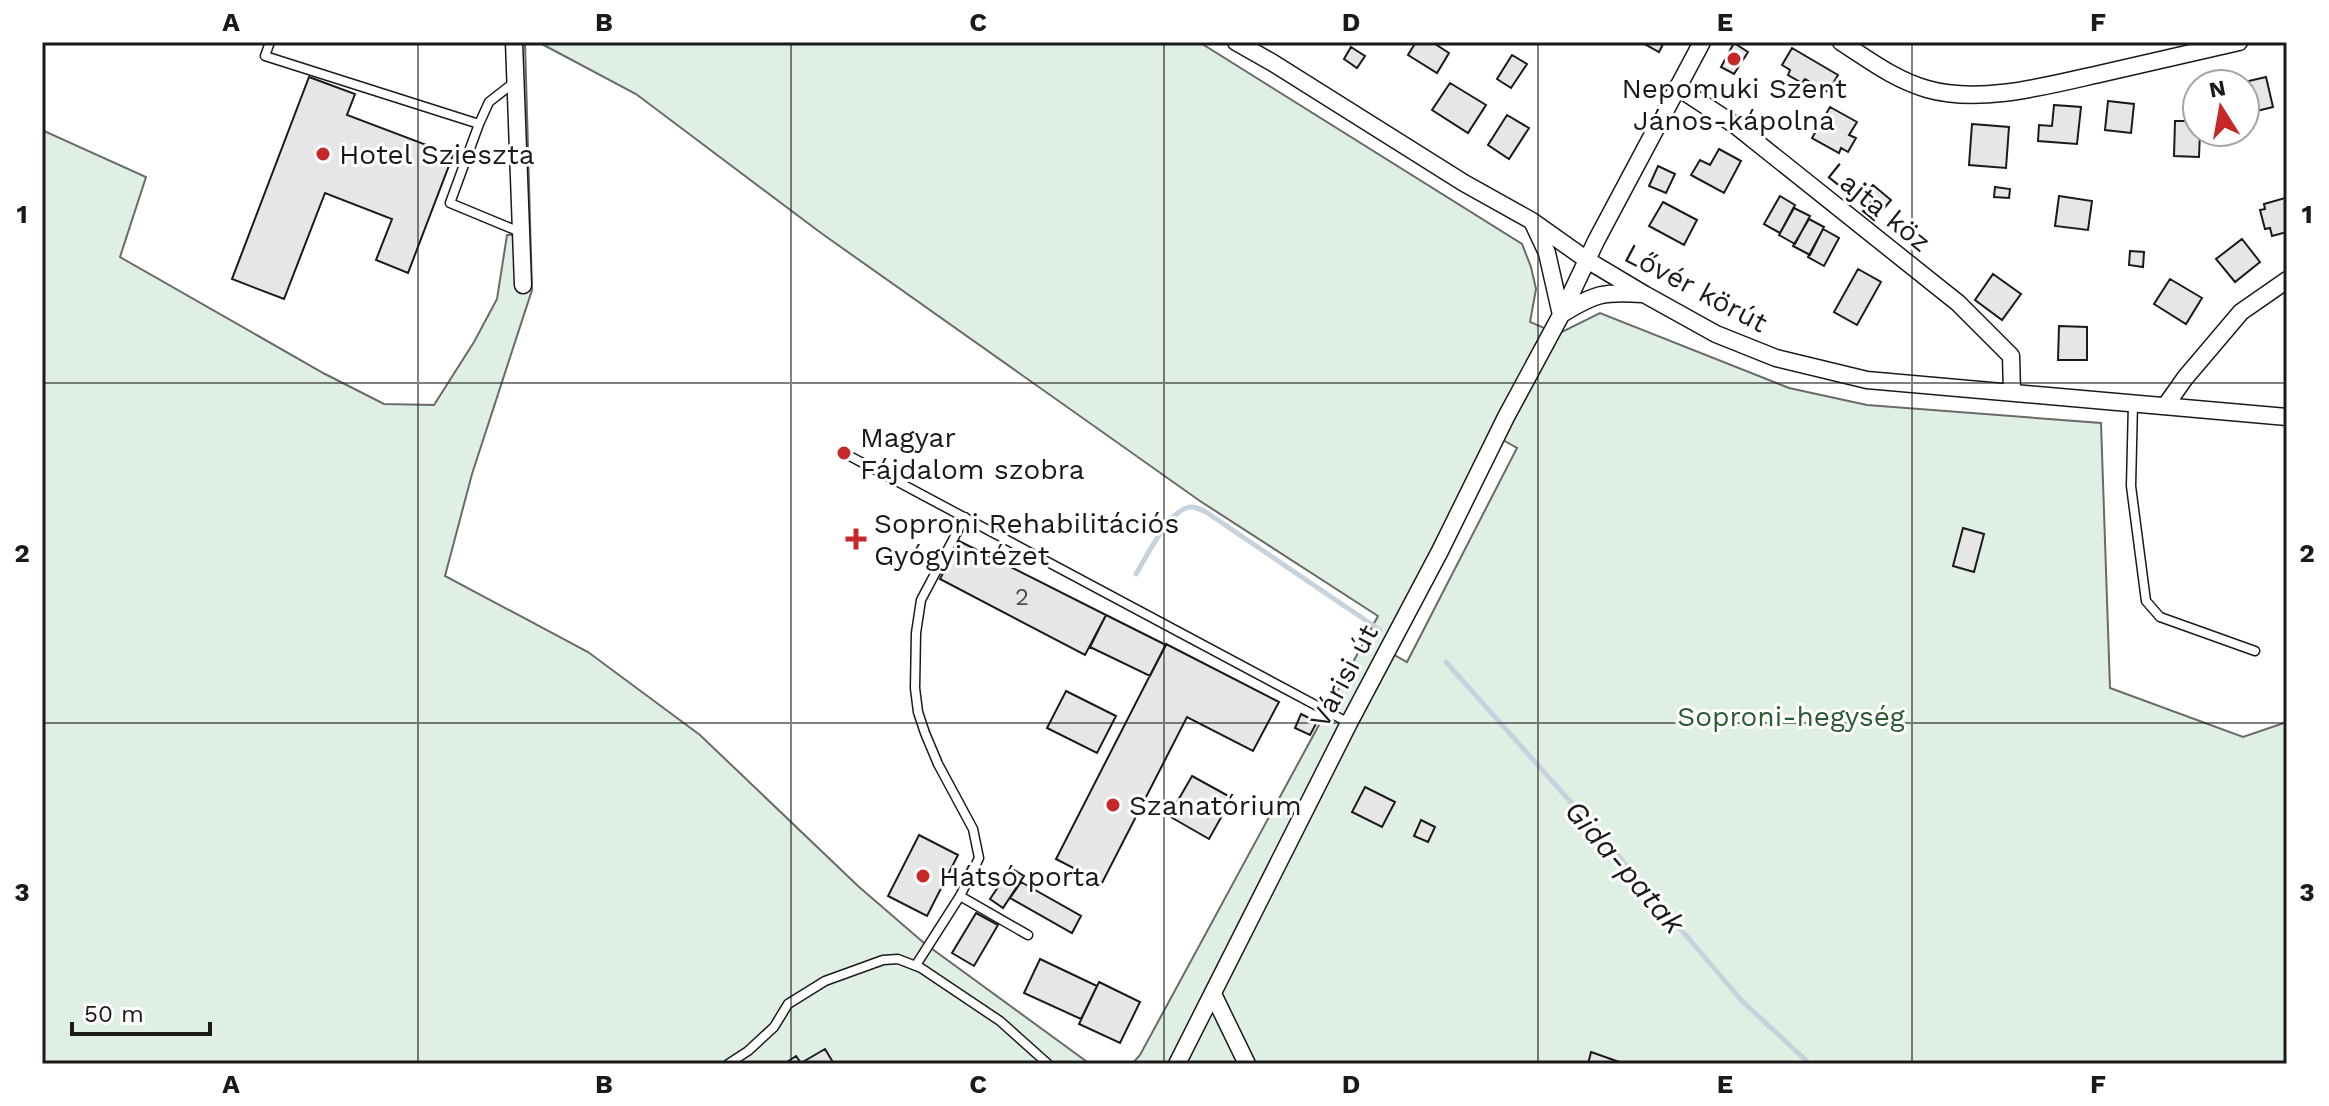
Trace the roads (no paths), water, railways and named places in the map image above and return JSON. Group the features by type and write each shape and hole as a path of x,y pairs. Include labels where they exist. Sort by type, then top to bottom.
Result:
{"street":[{"path":"514,42 523,285"},
{"name":"Lővér körút","path":"1236,42 1464,183 1532,221 1587,260 1644,294 1716,334 1776,358 1867,380 2287,417"},
{"name":"Várisi út","path":"1177,1064 1506,417 1702,42"},
{"path":"1841,42 1902,79 1929,89 1962,94 1994,93 2044,85 2239,42"},
{"name":"Lajta köz","path":"1677,87 1735,125 1958,303 2011,356 2012,392"},
{"path":"1532,221 1547,253 1561,315 1589,297 1613,292 1644,294"},
{"path":"2166,405 2241,312 2287,280"},
{"path":"1213,994 1247,1064"}],"lane":[{"path":"270,42 265,56 479,124"},
{"path":"516,80 489,102 450,203 522,233"},
{"path":"2133,402 2131,486 2146,601 2160,617 2255,651"},
{"path":"844,453 1349,723"},
{"path":"916,965 960,896 979,858 973,829 938,764 921,723 915,663 921,600 965,517"},
{"path":"960,896 1028,935"},
{"path":"728,1064 748,1051 774,1027 788,1004 825,981 883,960 898,959 916,965 1000,1021 1048,1064"}],"waterway":[{"name":"Gida-patak","path":"1136,574 1168,523 1176,514 1195,507 1380,630"},
{"name":"Gida-patak","path":"1446,662 1743,1002 1810,1064"}],"place":[{"name":"Nepomuki Szent János-kápolna","path":"1734,59"},
{"name":"Hotel Szieszta","path":"323,154"},
{"name":"Magyar Fájdalom szobra","path":"844,453"},
{"name":"Soproni Rehabilitációs Gyógyintézet","path":"856,539"},
{"name":"Szanatórium","path":"1113,805"},
{"name":"Hátsó porta","path":"923,876"}],"park label":[{"name":"Soproni-hegység","path":"1791,716"}]}
